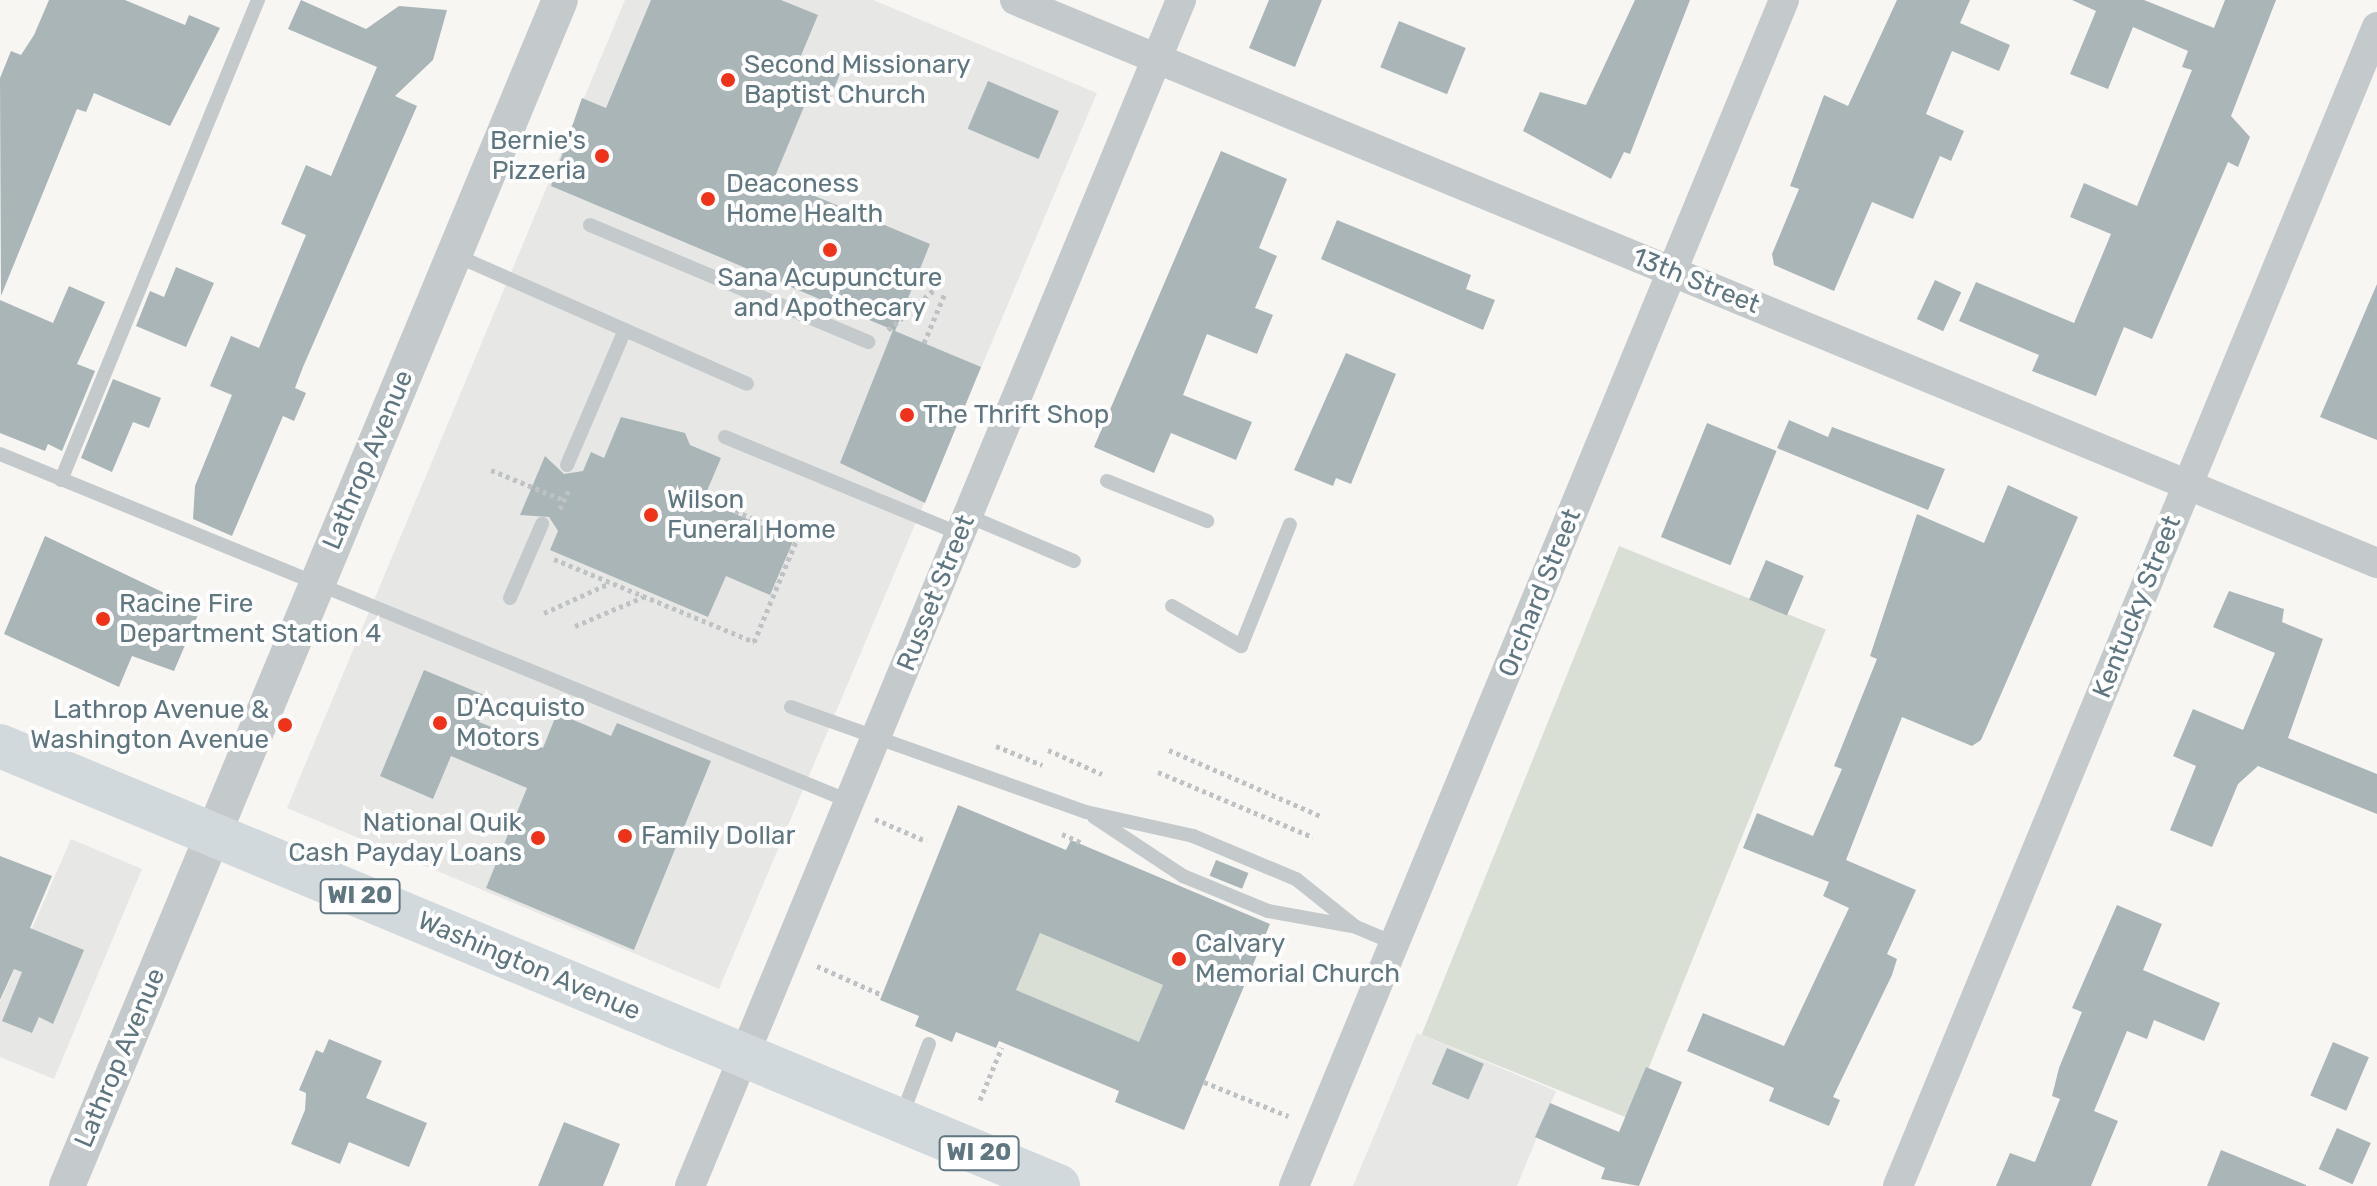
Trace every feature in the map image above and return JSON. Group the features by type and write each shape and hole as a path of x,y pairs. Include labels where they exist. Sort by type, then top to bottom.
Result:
{"main road":[{"name":"Washington Avenue","path":"0,746 1058,1186"}],"street":[{"name":"Lathrop Avenue","path":"67,1186 560,0"},
{"name":"13th Street","path":"1015,0 2377,563"},
{"name":"Russet Street","path":"690,1186 1181,0"},
{"name":"Orchard Street","path":"1294,1186 1784,0"},
{"name":"Kentucky Street","path":"1898,1186 2377,27"}],"lane":[{"path":"61,480 258,0"},
{"path":"590,225 868,342"},
{"path":"454,255 747,384"},
{"path":"567,465 625,330"},
{"path":"725,437 964,525 1074,561"},
{"path":"0,454 848,804"},
{"path":"1107,481 1207,521"},
{"path":"510,598 542,524"},
{"path":"1172,606 1241,646 1290,524"},
{"path":"791,707 1086,812 1193,836 1296,879 1356,927"},
{"path":"1086,812 1183,876 1268,911 1356,927 1396,944"},
{"path":"900,1120 929,1044"}],"path":[{"path":"868,342 898,327 935,289"},
{"path":"924,343 945,293"},
{"path":"491,470 564,500"},
{"path":"559,513 570,485"},
{"path":"542,554 754,642 798,537 728,508"},
{"path":"544,613 611,583"},
{"path":"575,626 644,597"},
{"path":"996,746 1042,765"},
{"path":"1048,750 1102,774"},
{"path":"1169,750 1321,816"},
{"path":"1158,772 1313,837"},
{"path":"848,804 926,841"},
{"path":"787,954 882,995"},
{"path":"980,1100 1002,1047"},
{"path":"1204,1082 1318,1128"}],"shaded area":[{"path":"625,0 873,0 1097,93 719,989 287,808"},
{"path":"1619,546 1826,630 1628,1118 1422,1035"},
{"path":"71,839 142,869 54,1079 0,1057 0,1002"},
{"path":"1040,933 1163,985 1139,1042 1016,990"},
{"path":"1417,1033 1556,1091 1517,1186 1353,1186"}],"building":[{"path":"49,0 125,0 185,25 189,15 220,28 170,126 94,93 86,112 77,109 1,296 0,78 11,51 21,55 34,35"},
{"path":"301,0 366,29 399,6 447,10 433,60 395,96 417,106 303,367 295,388 306,393 294,421 283,416 232,536 193,519 195,486 232,395 210,386 231,336 259,348 306,235 281,224 306,165 331,176 377,67 288,29"},
{"path":"651,0 781,0 818,15 800,58 840,74 827,105 808,97 774,179 930,244 895,331 981,367 925,503 840,463 893,330 551,186 582,98 606,108"},
{"path":"1269,0 1322,0 1295,67 1249,48"},
{"path":"1635,0 1690,0 1630,154 1624,152 1611,179 1523,131 1540,92 1586,105"},
{"path":"1897,0 1970,0 1960,23 2010,45 1999,71 1952,51 1926,114 1964,131 1951,161 1940,156 1913,219 1872,202 1834,291 1774,265 1772,254 1799,189 1790,186 1824,95 1848,106"},
{"path":"2072,0 2144,0 2214,28 2225,0 2276,0 2231,116 2250,137 2238,167 2228,162 2152,339 2124,327 2096,396 2032,371 2039,355 1959,321 1976,282 2074,323 2111,234 2070,217 2084,183 2137,206 2192,70 2182,67 2188,51 2133,27 2108,89 2070,74 2096,11"},
{"path":"1399,21 1466,48 1447,94 1380,67"},
{"path":"988,81 1059,111 1039,159 968,129"},
{"path":"1221,151 1287,179 1259,248 1277,256 1255,308 1273,315 1257,354 1207,334 1183,395 1252,422 1236,460 1171,433 1154,473 1094,447"},
{"path":"1337,220 1471,275 1466,289 1495,300 1483,330 1321,259"},
{"path":"176,267 214,283 186,347 136,326 150,291 164,297"},
{"path":"1935,280 1961,292 1943,331 1917,319"},
{"path":"2377,284 2377,440 2320,417"},
{"path":"69,286 105,302 77,364 95,371 62,451 48,444 45,451 0,433 0,300 53,323"},
{"path":"1346,353 1396,374 1351,484 1336,478 1333,486 1294,470"},
{"path":"113,379 161,398 149,428 133,422 112,472 81,458"},
{"name":"Wilson Funeral Home","path":"621,417 685,433 690,445 721,458 703,500 794,539 770,595 726,576 708,617 550,550 558,531 549,517 520,515 545,456 564,474 583,471 591,452 604,458"},
{"path":"1789,420 1828,437 1832,427 1945,469 1928,510 1777,448"},
{"path":"1707,423 1777,451 1730,565 1661,537"},
{"path":"2008,485 2078,517 1981,740 1972,746 1902,717 1846,860 1916,890 1887,954 1897,959 1892,975 1833,1097 1840,1100 1829,1126 1769,1101 1774,1088 1687,1051 1703,1013 1784,1046 1849,908 1823,896 1829,882 1743,848 1757,813 1813,836 1842,769 1834,766 1877,659 1870,656 1917,514 1984,543"},
{"name":"Racine Fire Department Station 4","path":"45,536 200,610 174,671 132,656 119,687 4,634"},
{"path":"1766,560 1804,576 1787,616 1749,600"},
{"path":"2229,591 2284,609 2282,622 2323,639 2288,738 2377,774 2377,814 2258,766 2238,784 2212,847 2170,830 2196,766 2173,756 2193,709 2243,730 2275,653 2213,627"},
{"path":"424,670 489,697 479,722 543,748 557,713 611,736 617,723 711,761 634,950 486,888 527,788 451,756 433,799 380,776"},
{"name":"Calvary Memorial Church","path":"958,805 1066,850 1071,840 1270,924 1184,1130 1115,1102 1119,1091 999,1041 996,1048 956,1032 952,1042 915,1026 919,1016 880,1000","holes":["1040,933 1163,985 1139,1042 1016,990"]},
{"path":"0,856 52,876 30,928 84,950 53,1024 39,1017 32,1033 2,1021 22,972 14,969 0,1000"},
{"path":"1216,860 1248,873 1242,889 1210,876"},
{"path":"2117,905 2162,924 2143,970 2220,1003 2204,1041 2154,1020 2147,1039 2127,1031 2094,1111 2118,1121 2091,1186 1996,1186 2010,1153 2035,1162 2060,1099 2052,1096 2059,1068 2082,1012 2072,1008"},
{"path":"329,1039 382,1061 366,1098 427,1123 409,1167 349,1142 340,1164 291,1144 305,1110 306,1093 299,1090 316,1050 323,1053"},
{"path":"2333,1042 2369,1057 2346,1111 2310,1095"},
{"path":"1447,1048 1484,1064 1469,1100 1432,1084"},
{"path":"1646,1067 1682,1082 1639,1186 1601,1179 1605,1168 1535,1137 1550,1103 1619,1132"},
{"path":"564,1122 620,1144 603,1186 538,1186"},
{"path":"2337,1128 2371,1143 2352,1184 2319,1169"},
{"path":"2221,1150 2306,1185 2306,1186 2207,1186"}],"place":[{"name":"Second Missionary Baptist Church","path":"728,80"},
{"name":"Bernie's Pizzeria","path":"602,156"},
{"name":"Deaconess Home Health","path":"708,199"},
{"name":"Sana Acupuncture and Apothecary","path":"830,250"},
{"name":"The Thrift Shop","path":"907,415"},
{"name":"Wilson Funeral Home","path":"651,515"},
{"name":"Racine Fire Department Station 4","path":"103,619"},
{"name":"D'Acquisto Motors","path":"440,723"},
{"name":"Lathrop Avenue & Washington Avenue","path":"285,725"},
{"name":"Family Dollar","path":"625,836"},
{"name":"National Quik Cash Payday Loans","path":"538,838"},
{"name":"Calvary Memorial Church","path":"1179,959"}]}
